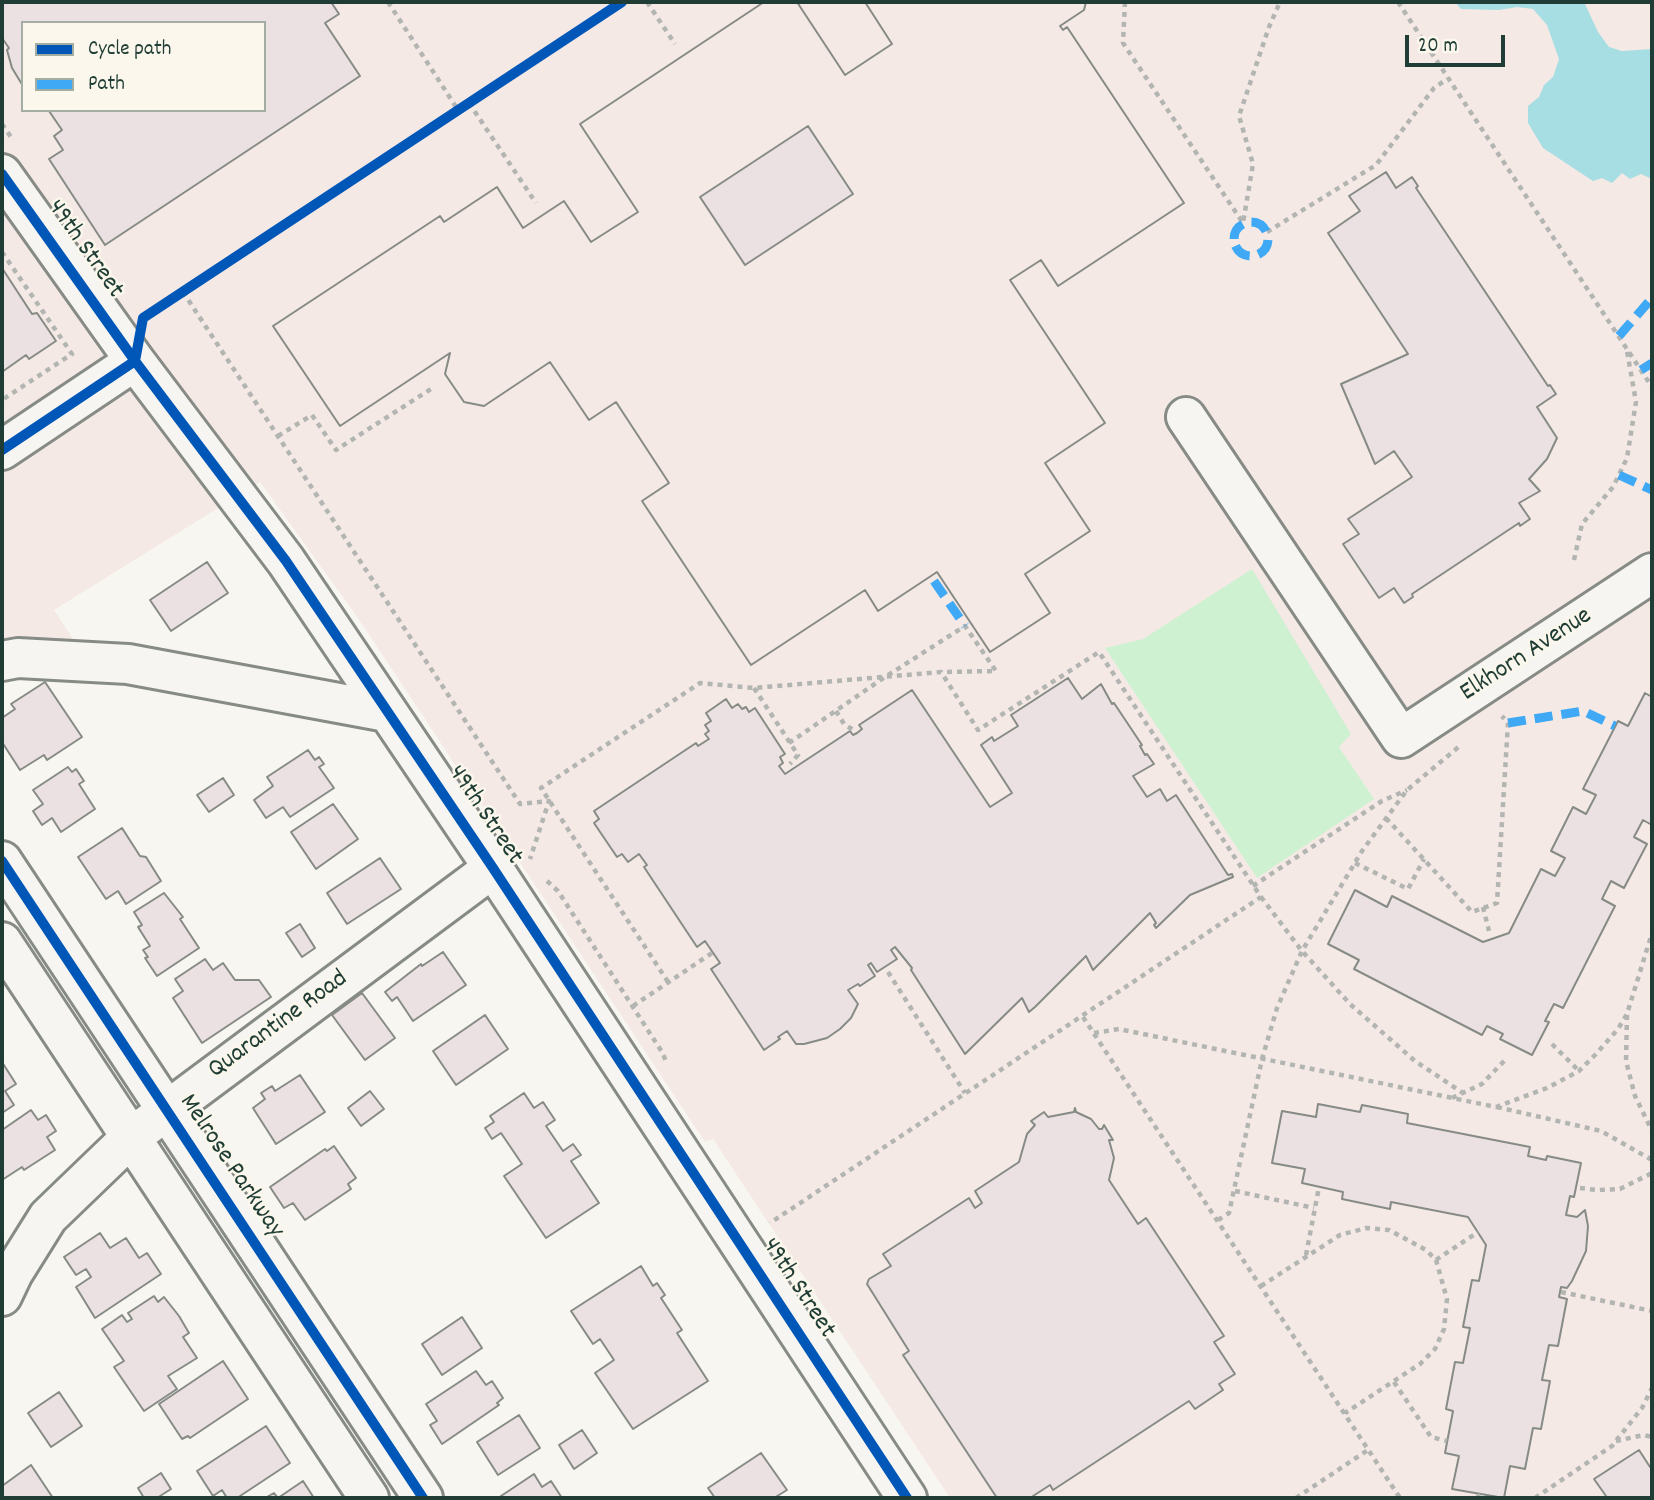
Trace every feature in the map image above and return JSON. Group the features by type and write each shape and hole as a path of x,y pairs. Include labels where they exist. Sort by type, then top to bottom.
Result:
{"street":[{"name":"49th Street","path":"2,174 135,361 286,561 387,712 510,866 907,1498"},
{"path":"2,450 135,361"},
{"name":"Elkhorn Avenue","path":"1186,417 1401,738 1652,573"},
{"path":"2,661 18,658 128,664 387,712"},
{"name":"Melrose Parkway","path":"2,861 423,1498"},
{"name":"Quarantine Road","path":"2,1296 48,1217 130,1138 510,866"},
{"path":"2,942 369,1498"}],"path":[{"path":"388,2 458,110"},
{"path":"648,2 675,44"},
{"path":"1125,2 1124,43 1243,223 1253,164 1240,116 1280,2"},
{"path":"1398,2 1652,387"},
{"path":"1266,232 1376,165 1434,88 1447,79"},
{"path":"447,117 480,95"},
{"path":"469,103 536,203"},
{"path":"2,252 72,354 2,400"},
{"path":"194,284 178,295 278,436 520,804 550,801"},
{"path":"1574,560 1582,524 1613,487 1628,458 1636,402 1626,347"},
{"path":"278,436 312,415 336,450 434,387"},
{"path":"668,982 541,788 700,683 754,688 882,679 941,672 996,671 965,626 882,679 789,743"},
{"path":"941,672 978,730 1099,652 1253,886 1302,951 1350,1004 1381,1033 1415,1061 1463,1093"},
{"path":"754,688 798,755 790,764"},
{"path":"1493,722 1512,709"},
{"path":"836,711 844,724 855,731"},
{"path":"1386,818 1472,912 1497,903 1508,723 1503,716"},
{"path":"1218,1220 1229,1213 1262,1059 1277,1008 1302,951 1355,863 1407,790 1466,741"},
{"path":"1253,886 1382,801 1407,790"},
{"path":"510,866 550,801"},
{"path":"1355,863 1408,889 1424,859"},
{"path":"759,1230 1261,897"},
{"path":"1483,907 1489,931"},
{"path":"1496,1107 1548,1088 1578,1070 1618,1029 1626,1014 1652,933"},
{"path":"633,1006 712,953"},
{"path":"888,972 965,1093"},
{"path":"1626,1014 1626,1061 1635,1096 1652,1131"},
{"path":"1083,1017 1400,1498"},
{"path":"1094,1033 1119,1029 1496,1107 1601,1132 1652,1160"},
{"path":"1552,1044 1578,1070"},
{"path":"1451,1098 1482,1084 1506,1059"},
{"path":"1580,1188 1620,1189 1652,1172"},
{"path":"1306,1256 1319,1187"},
{"path":"1235,1191 1314,1208"},
{"path":"1261,1286 1339,1235 1366,1228 1389,1230 1426,1250 1436,1260 1447,1299 1444,1329 1434,1349 1420,1364 1345,1413"},
{"path":"1436,1260 1478,1231"},
{"path":"1561,1292 1652,1311"},
{"path":"1394,1381 1431,1437 1447,1441"},
{"path":"1535,1498 1612,1446 1642,1408 1652,1388"},
{"path":"1616,1441 1644,1435 1652,1437"},
{"path":"1296,1498 1368,1450"},
{"path":"1543,1492 1547,1498"}],"shaded area":[{"path":"2,2 1652,2 1652,1498 950,1498 713,1139 705,1142 360,621 260,482 54,610 77,645 2,647"}],"green space":[{"path":"1252,569 1351,734 1339,747 1374,799 1257,878 1105,648 1143,639"}],"water":[{"path":"1455,2 1584,2 1598,32 1609,47 1622,51 1652,49 1652,179 1641,174 1630,179 1622,173 1612,183 1602,178 1593,181 1543,148 1528,123 1528,106 1539,97 1544,85 1553,77 1559,59 1547,25 1533,9 1461,9"}],"building":[{"path":"2,2 331,2 339,14 325,23 360,76 105,245 49,159 63,150 54,136 62,130 50,112 266,112 266,21 21,21 21,83 12,68 7,50 9,48 2,38"},
{"path":"764,2 797,2 845,75 892,44 865,2 1086,2 1084,10 1060,26 1063,30 1067,27 1184,203 1058,286 1041,260 1010,280 1105,423 1045,463 1090,531 1025,574 1050,613 990,652 937,572 878,611 865,590 751,665 642,501 669,483 616,402 589,420 550,362 484,406 464,402 445,374 450,353 340,426 273,326 440,216 444,222 497,187 523,228 564,201 591,242 638,212 580,124","holes":["808,126 853,194 745,265 700,197"]},
{"path":"764,2 797,2 845,75 892,44 865,2 1086,2 1084,10 1060,26 1063,30 1067,27 1184,203 1058,286 1041,260 1010,280 1105,423 1045,463 1090,531 1025,574 1050,613 990,652 937,572 878,611 865,590 751,665 642,501 669,483 616,402 589,420 550,362 484,406 464,402 445,374 450,353 340,426 273,326 440,216 444,222 497,187 523,228 564,201 591,242 638,212 580,124"},
{"path":"1386,172 1396,188 1412,177 1418,186 1416,188 1548,386 1550,385 1556,394 1537,407 1557,438 1547,459 1529,479 1540,491 1519,503 1530,519 1520,526 1519,523 1412,594 1413,597 1404,603 1394,588 1379,598 1343,544 1359,534 1348,519 1412,477 1394,451 1375,464 1341,384 1408,354 1328,233 1360,211 1349,196"},
{"path":"2,268 32,314 37,313 56,341 29,359 26,355 2,372"},
{"path":"207,562 228,593 171,631 150,600"},
{"path":"1068,678 1082,699 1101,684 1142,745 1140,746 1145,755 1147,754 1154,764 1133,776 1147,797 1160,789 1167,801 1176,795 1228,875 1232,874 1233,877 1190,895 1156,928 1150,913 1093,970 1086,956 1029,1012 1022,998 965,1054 912,968 895,947 891,950 897,959 877,972 871,963 868,965 875,976 848,990 858,1004 851,1018 840,1029 827,1038 804,1044 796,1044 787,1031 764,1050 711,969 720,963 705,941 697,947 644,867 647,865 639,854 628,862 622,854 617,857 594,823 599,819 594,811 696,743 698,746 709,739 705,734 709,731 705,725 711,721 706,713 726,699 732,708 738,704 742,709 746,707 749,712 755,708 785,754 780,757 783,763 779,766 785,774 850,731 853,735 857,733 862,729 859,725 912,690 990,807 1012,793 981,745 992,737 994,741 1018,726 1011,715"},
{"path":"45,682 82,737 47,760 44,755 20,770 2,742 2,718 15,709 11,704"},
{"path":"1645,693 1652,697 1652,825 1643,820 1634,837 1647,844 1624,888 1611,881 1602,899 1615,906 1563,1008 1554,1004 1545,1021 1549,1022 1532,1055 1500,1039 1503,1034 1487,1026 1482,1035 1354,969 1359,960 1328,944 1355,890 1387,907 1392,896 1483,942 1509,933 1541,869 1555,876 1565,858 1551,851 1573,807 1586,814 1596,795 1583,789 1618,721 1628,726"},
{"path":"308,750 315,760 319,757 324,764 319,767 334,788 290,817 283,807 266,818 254,800 273,786 267,777"},
{"path":"68,767 72,772 76,769 84,781 79,784 95,809 61,832 52,818 42,825 33,811 43,804 33,790"},
{"path":"223,778 234,795 209,812 197,795"},
{"path":"333,804 358,839 316,869 291,832"},
{"path":"122,828 140,856 146,857 161,881 126,904 118,891 106,899 78,857"},
{"path":"380,858 401,889 347,924 327,893"},
{"path":"164,893 183,917 180,919 199,948 157,976 145,958 148,957 143,950 150,946 138,927 142,925 134,912"},
{"path":"300,924 315,948 302,957 286,933"},
{"path":"443,952 466,985 413,1021 397,997 392,1001 385,992 421,964 422,966"},
{"path":"205,959 213,970 223,963 235,980 259,980 271,997 202,1043 173,998 183,991 175,979"},
{"path":"362,993 395,1038 365,1060 332,1015"},
{"path":"485,1015 508,1049 456,1085 433,1051"},
{"path":"2,1062 16,1084 5,1091 14,1105 2,1113"},
{"path":"300,1075 325,1112 276,1144 253,1108 265,1099 261,1093 272,1086 275,1091"},
{"path":"370,1091 384,1109 361,1126 348,1108"},
{"path":"524,1093 534,1108 543,1102 555,1120 546,1126 563,1151 573,1144 581,1155 571,1161 599,1203 546,1238 504,1176 522,1164 501,1133 492,1139 485,1128 494,1122 490,1116"},
{"path":"1318,1104 1360,1112 1362,1105 1408,1114 1407,1123 1530,1147 1528,1156 1546,1160 1547,1156 1581,1163 1574,1197 1570,1196 1566,1215 1577,1217 1585,1210 1588,1226 1586,1251 1572,1281 1567,1288 1561,1287 1559,1297 1567,1299 1558,1346 1549,1345 1542,1380 1550,1381 1541,1429 1533,1428 1525,1469 1510,1466 1504,1498 1452,1489 1459,1456 1445,1453 1453,1411 1446,1409 1455,1362 1463,1363 1470,1328 1463,1327 1472,1280 1479,1281 1486,1245 1468,1217 1391,1202 1390,1209 1342,1199 1343,1192 1302,1183 1305,1169 1272,1163 1282,1111 1316,1117"},
{"path":"1075,1108 1076,1112 1091,1119 1099,1129 1104,1125 1113,1140 1109,1140 1114,1158 1109,1180 1138,1224 1146,1218 1224,1336 1214,1342 1235,1374 1219,1384 1223,1390 1195,1409 1189,1401 1053,1490 1050,1485 1030,1498 997,1498 903,1355 909,1351 867,1284 869,1279 891,1266 883,1254 969,1198 975,1208 982,1203 975,1191 1019,1162 1027,1134 1035,1125 1031,1121 1044,1112 1048,1117 1074,1112"},
{"path":"31,1110 38,1120 46,1115 56,1131 47,1137 55,1150 24,1170 22,1167 2,1180 2,1130"},
{"path":"334,1146 356,1178 348,1184 351,1189 305,1220 293,1203 284,1208 270,1187 325,1149 327,1151"},
{"path":"100,1233 110,1248 126,1238 139,1258 147,1253 161,1274 95,1318 76,1287 91,1277 86,1269 76,1275 64,1257"},
{"path":"641,1266 653,1286 657,1283 665,1295 661,1298 682,1330 677,1333 708,1381 633,1429 595,1373 614,1360 600,1339 593,1344 571,1311"},
{"path":"154,1296 158,1302 164,1297 179,1316 189,1333 183,1337 197,1358 168,1376 177,1389 144,1411 114,1367 124,1361 102,1329 122,1315 127,1322 132,1319 128,1313"},
{"path":"462,1317 482,1348 442,1375 422,1344"},
{"path":"223,1361 248,1399 190,1438 188,1436 182,1439 159,1404"},
{"path":"476,1371 486,1385 492,1381 503,1398 497,1403 499,1405 442,1444 430,1425 437,1421 426,1404"},
{"path":"59,1392 82,1426 51,1447 28,1413"},
{"path":"519,1415 540,1448 498,1475 477,1442"},
{"path":"266,1426 290,1463 237,1498 227,1498 222,1490 213,1496 197,1471"},
{"path":"582,1430 597,1453 574,1469 559,1445"},
{"path":"1639,1450 1650,1467 1652,1466 1652,1498 1603,1498 1606,1496 1594,1479"},
{"path":"761,1453 787,1490 774,1498 715,1498 708,1488"},
{"path":"31,1465 53,1498 2,1498 2,1486"},
{"path":"161,1473 171,1489 157,1498 144,1498 138,1488"},
{"path":"534,1474 542,1487 551,1481 562,1498 498,1498"},
{"path":"303,1481 314,1498 278,1498"},
{"path":"274,1493 278,1498 265,1498"}],"marked path":[{"path":"1251,222 1263,227 1268,239 1263,251 1251,256 1239,251 1234,239 1239,227 1251,222"},
{"path":"1619,336 1652,298"},
{"path":"1641,370 1652,363"},
{"path":"1619,475 1652,490"},
{"path":"934,581 965,626"},
{"path":"1508,723 1583,711 1615,726"}],"cycle path":[{"path":"135,361 143,318 622,2"},
{"path":"2,174 135,361 286,561 493,868 907,1498"},
{"path":"2,450 135,361"},
{"path":"2,861 423,1498"}]}
